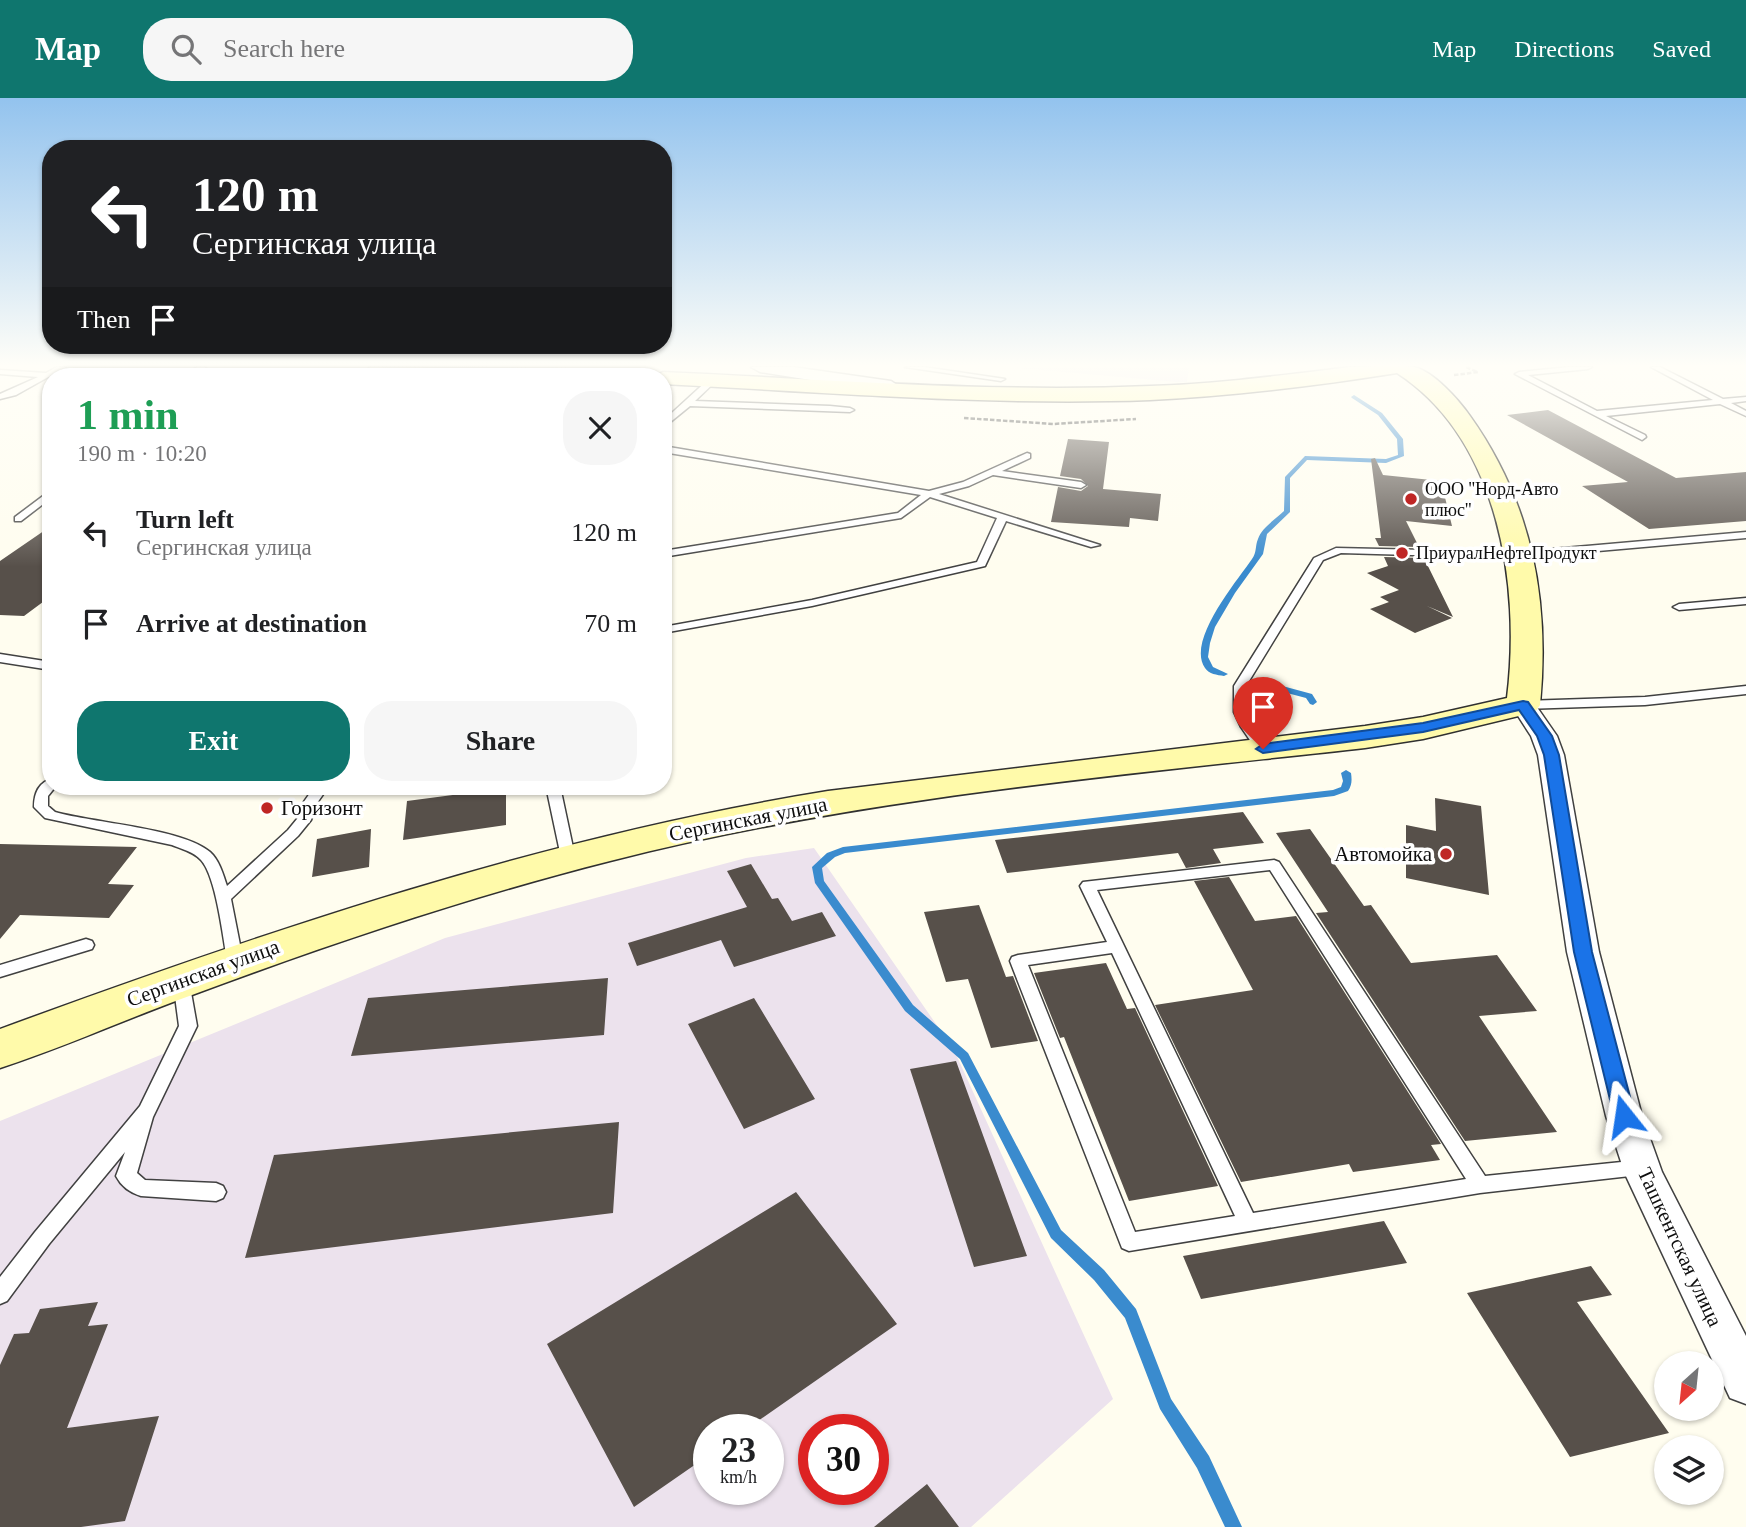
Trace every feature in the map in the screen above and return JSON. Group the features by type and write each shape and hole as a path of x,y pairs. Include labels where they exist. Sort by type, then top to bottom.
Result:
{"main road":[{"path":"1470,434 1489,470 1508,519 1517,555 1528,621 1529,648 1523,705"},
{"name":"Сергинская улица","path":"0,1048 339,924 568,857 788,809 919,790 1423,728 1523,705"}],"street":[{"name":"Ташкентская улица","path":"1523,705 1544,736 1551,755 1586,964 1617,1090 1641,1168 1746,1382"}],"lane":[{"path":"1635,434 1642,437"},
{"path":"672,451 929,494 1096,545"},
{"path":"672,553 901,515 929,494 952,489 1027,456"},
{"path":"992,472 1081,485"},
{"path":"18,519 42,500"},
{"path":"672,628 812,603 981,564 1003,517"},
{"path":"1263,749 1238,711 1240,686 1319,558 1340,550 1517,555 1746,535"},
{"path":"1679,607 1746,601"},
{"path":"0,658 42,665"},
{"path":"1523,705 1645,701 1746,690"},
{"path":"42,793 41,807 50,815 195,848 208,858 223,898 235,960"},
{"path":"223,898 293,833 304,820 316,795"},
{"path":"555,795 568,857"},
{"path":"1248,1223 1088,886 1275,865 1479,1185"},
{"path":"0,971 86,946"},
{"path":"1118,946 1018,961 1129,1242 1479,1185 1641,1168"},
{"path":"181,980 188,1026 147,1111 126,1176 141,1188 216,1192"},
{"path":"0,1294 42,1238 147,1111"}],"shaded area":[{"path":"814,848 954,1050 1113,1399 971,1527 0,1527 0,1121 445,938 746,858"}],"building":[{"path":"1541,434 1593,434 1676,478 1746,472 1746,521 1649,529 1582,486 1628,482"},
{"path":"1068,439 1109,442 1103,489 1161,494 1158,521 1130,518 1129,527 1051,522 1058,487 1081,491 1088,486 1081,479 1060,476"},
{"name":"ООО ''Норд-Авто плюс''","path":"1375,458 1383,475 1441,481 1452,526 1406,521 1419,547 1379,546 1375,538 1381,538 1371,459"},
{"path":"42,532 42,603 24,616 0,615 0,561"},
{"path":"1384,557 1424,558 1453,617 1427,606 1452,618 1415,633 1370,609 1389,602 1380,597 1399,590 1367,573 1388,566"},
{"path":"453,795 506,795 506,825 403,840 407,801"},
{"name":"Автомойка","path":"1435,798 1481,806 1489,895 1406,878 1406,825 1436,831"},
{"path":"1243,812 1264,843 1213,849 1221,863 1186,868 1178,853 1007,873 995,840"},
{"path":"371,829 369,867 312,877 317,839"},
{"path":"1310,829 1364,906 1371,905 1411,963 1497,955 1537,1011 1479,1016 1557,1132 1465,1141 1316,913 1328,912 1276,833"},
{"path":"0,844 137,847 108,884 134,885 109,918 20,915 0,939"},
{"path":"751,864 772,899 778,898 792,921 822,912 836,936 734,967 721,940 637,966 628,943 747,907 727,871"},
{"path":"1229,877 1255,921 1296,916 1441,1144 1431,1145 1440,1160 1353,1172 1349,1164 1241,1182 1155,1005 1253,990 1194,881"},
{"path":"979,905 1006,977 1013,976 1038,1041 991,1048 968,979 946,982 924,912"},
{"path":"1106,963 1127,1009 1135,1008 1218,1186 1129,1201 1064,1037 1060,1038 1034,973"},
{"path":"608,978 604,1035 351,1056 368,998"},
{"path":"754,998 815,1099 744,1129 688,1024"},
{"path":"956,1061 1027,1256 974,1267 910,1069"},
{"path":"619,1122 613,1213 245,1258 274,1155"},
{"path":"796,1192 897,1324 768,1414 693,1414 693,1466 634,1507 547,1344"},
{"path":"1384,1221 1407,1263 1201,1299 1183,1256"},
{"path":"1591,1266 1612,1295 1577,1302 1654,1412 1654,1421 1661,1421 1669,1433 1570,1457 1467,1293"},
{"path":"98,1302 88,1326 108,1324 67,1428 159,1416 125,1521 81,1527 0,1527 0,1365 14,1334 29,1333 40,1309"},
{"path":"927,1484 959,1527 874,1527"}],"waterway":[{"path":"1224,674 1209,668 1204,657 1211,627 1259,554 1264,533 1287,512 1287,478 1305,458 1386,461 1401,456 1400,439 1396,434"},
{"path":"1275,687 1309,696 1313,702"},
{"path":"1234,1527 1203,1462 1165,1404 1131,1314 1099,1275 1056,1234 964,1056 909,1008 819,881 817,867 831,855 843,850 1334,793 1345,789 1348,781 1346,773"}],"place":[{"name":"ООО ''Норд-Авто плюс''","path":"1411,499"},
{"name":"ПриуралНефтеПродукт","path":"1402,553"},
{"name":"Горизонт","path":"267,808"},
{"name":"Автомойка","path":"1446,854"}],"route":[{"path":"1263,749 1423,728 1523,705 1544,736 1551,755 1583,952 1624,1116"}]}
